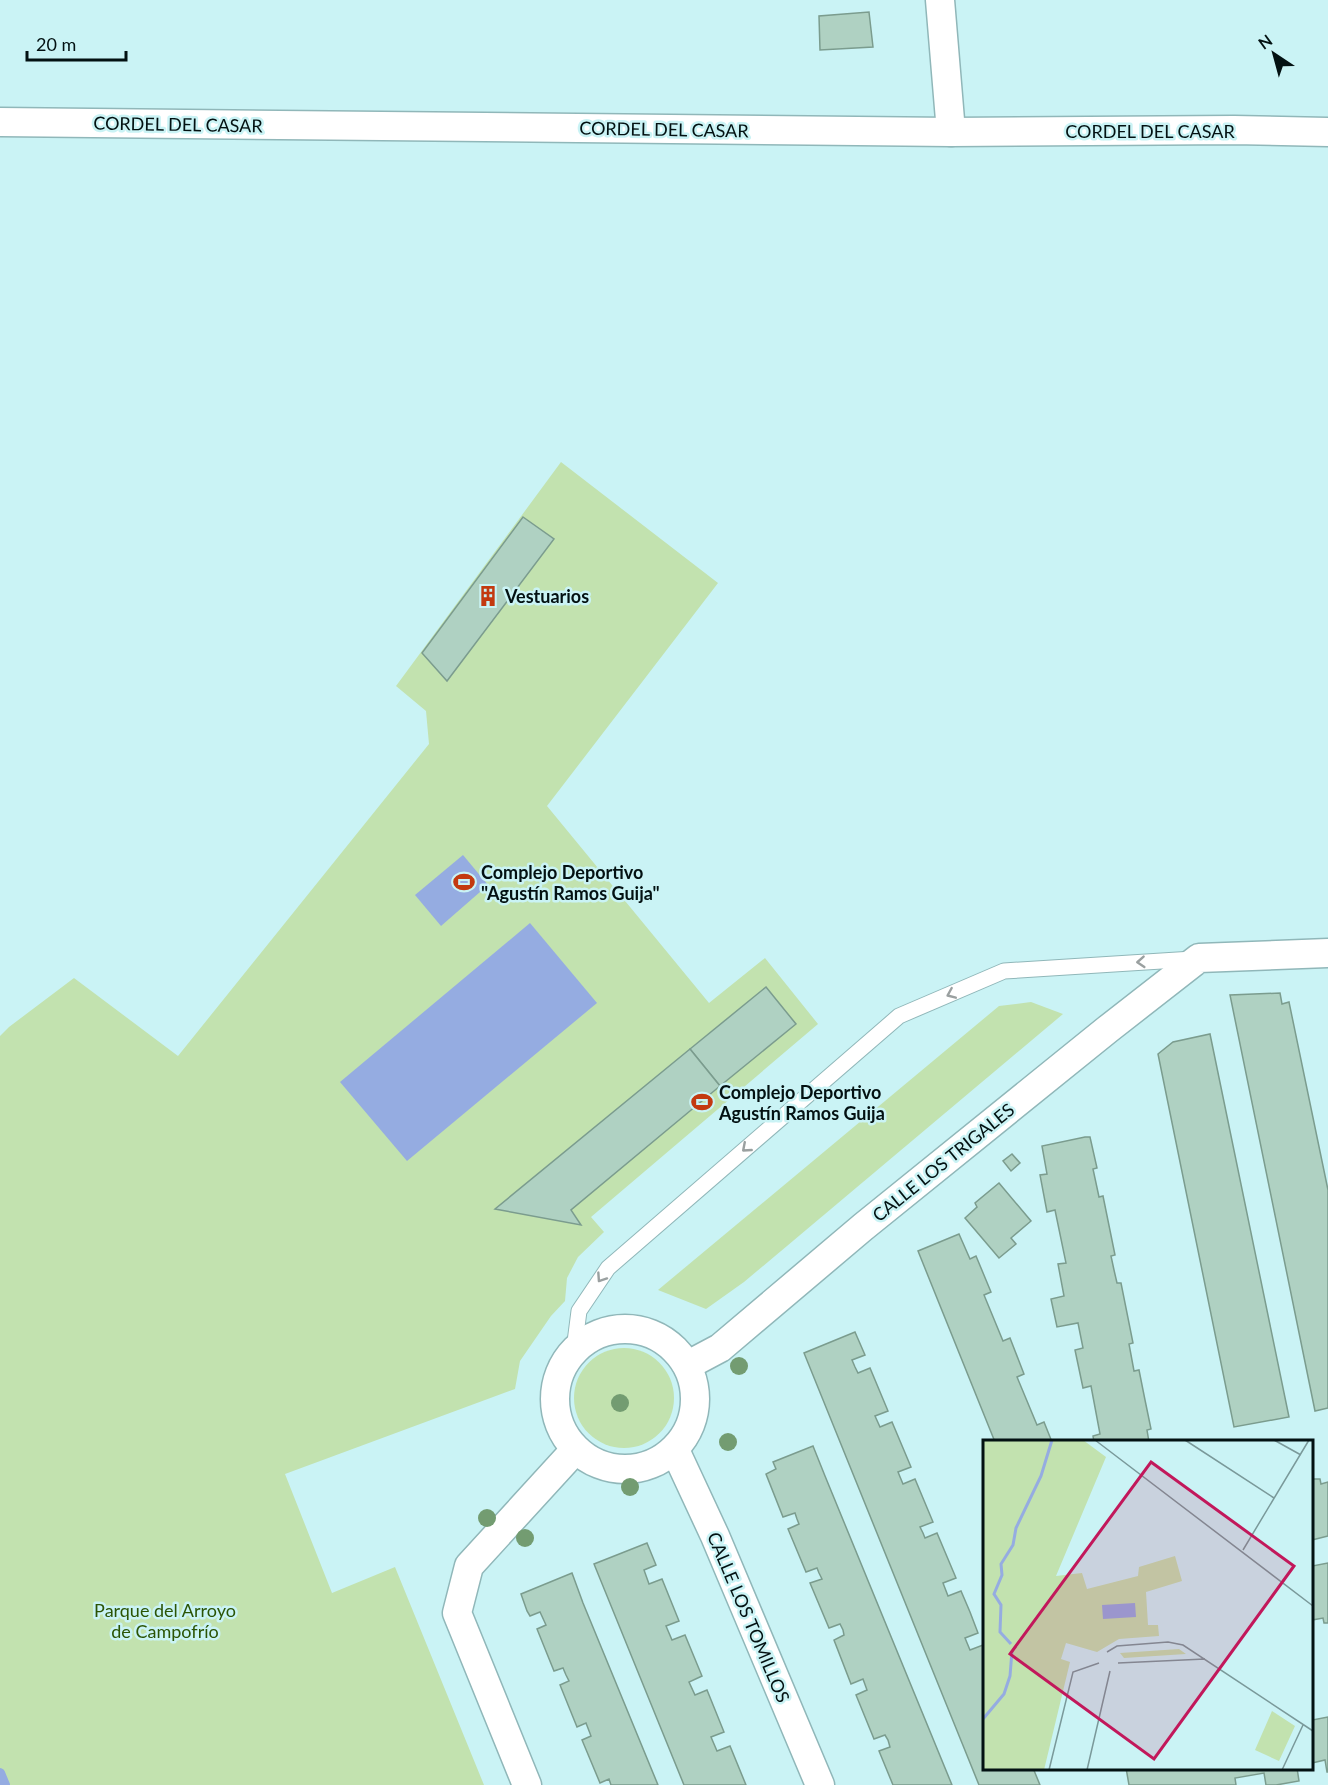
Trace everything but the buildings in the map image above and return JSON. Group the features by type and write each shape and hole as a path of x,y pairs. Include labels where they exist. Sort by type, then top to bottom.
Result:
{"street":[{"path":"940,0 951,132"},
{"name":"CORDEL DEL CASAR","path":"0,122 951,132 1234,130 1328,132"},
{"path":"1199,958 1328,953"},
{"name":"CALLE LOS TRIGALES","path":"688,1365 720,1347 863,1227 1199,958"},
{"path":"635,1328 656,1335 674,1347 688,1365 695,1386 696,1409 689,1431 675,1450 657,1462 636,1469 614,1469 594,1462 575,1449 562,1432 555,1411 555,1389 561,1368 574,1350 592,1337 612,1329 635,1328"},
{"path":"527,1785 457,1613 469,1566 575,1449"},
{"name":"CALLE LOS TOMILLOS","path":"675,1450 715,1536 820,1785"}],"lane":[{"path":"574,1350 579,1311 608,1268 900,1016 1004,971 1199,958"}],"green space":[{"name":"Parque del Arroyo de Campofrío","path":"561,462 718,583 547,806 709,1003 765,958 818,1024 591,1217 604,1232 578,1257 567,1278 565,1301 551,1316 520,1361 515,1389 285,1474 332,1593 395,1567 484,1785 0,1785 0,1036 74,978 178,1056 429,744 426,711 396,686"},
{"path":"1031,1002 1063,1014 744,1282 706,1309 658,1290 999,1006"},
{"path":"624,1348 652,1356 666,1370 674,1398 666,1426 652,1440 624,1448 596,1440 582,1426 574,1398 582,1370 596,1356"}],"water":[{"path":"463,855 488,885 441,926 415,895"},
{"path":"530,923 597,1003 407,1161 340,1082"}],"waterway":[{"path":"0,1773 5,1785"}],"place":[{"name":"Vestuarios","path":"488,596"},
{"name":"Complejo Deportivo \"Agustín Ramos Guija\"","path":"464,882"},
{"name":"Complejo Deportivo Agustín Ramos Guija","path":"702,1102"}]}
